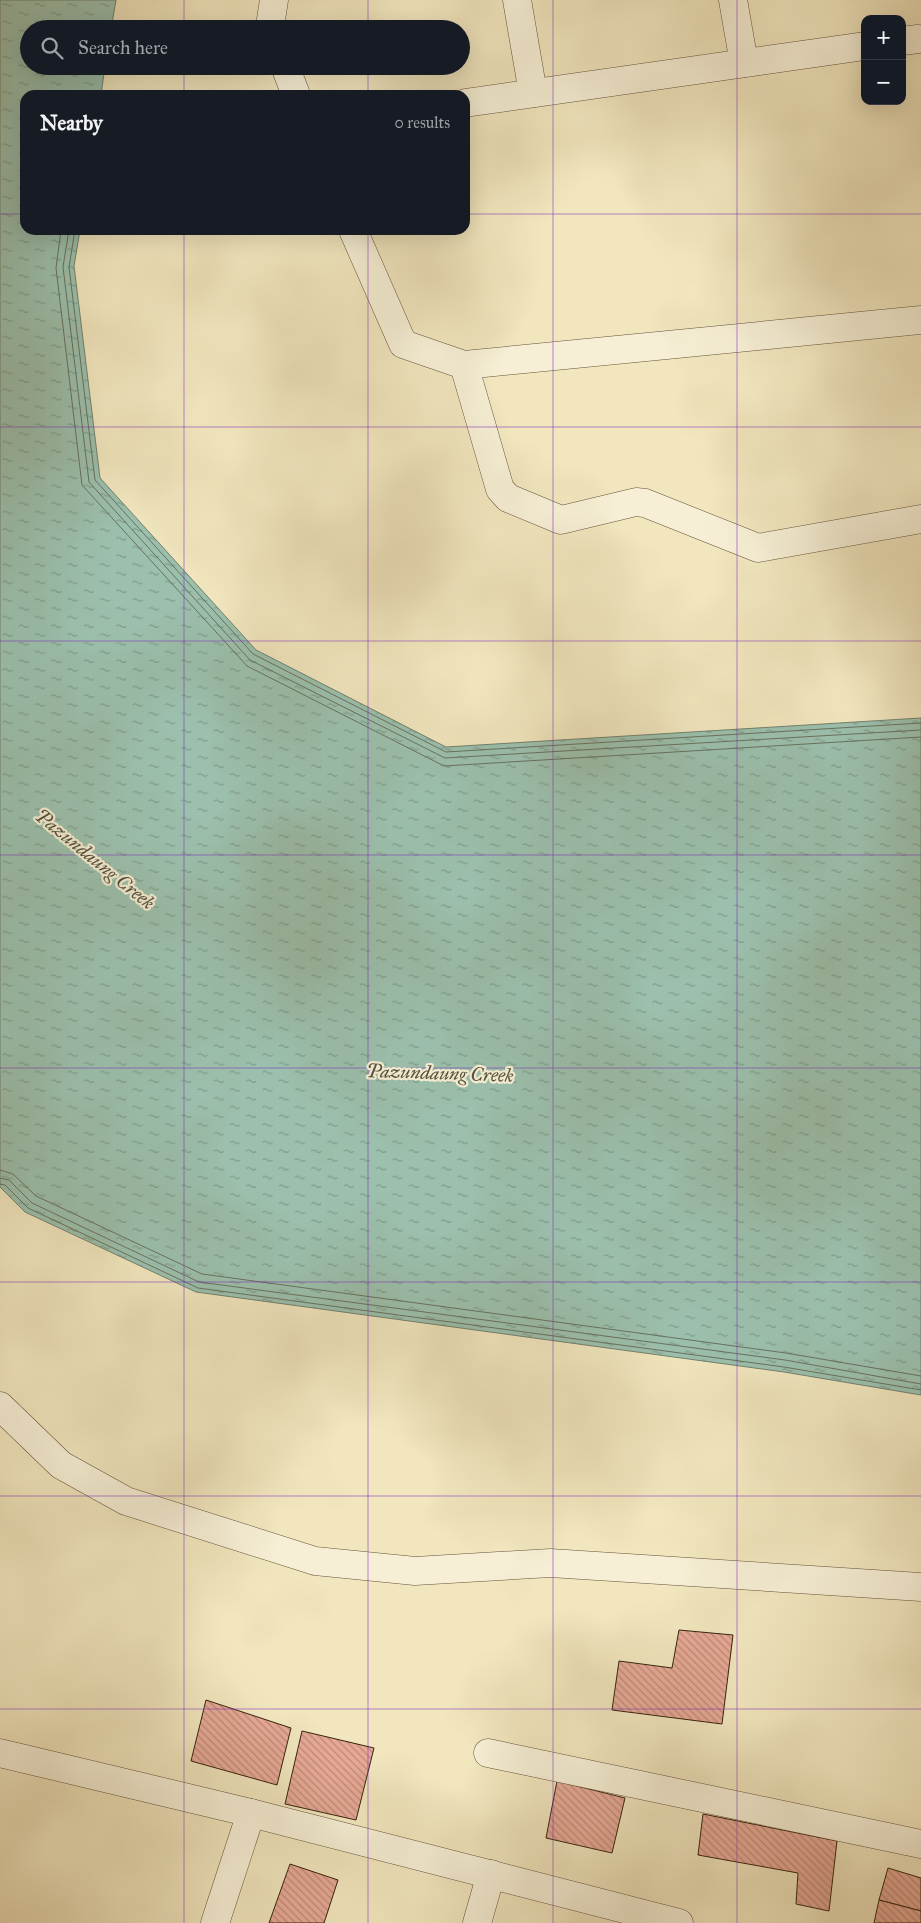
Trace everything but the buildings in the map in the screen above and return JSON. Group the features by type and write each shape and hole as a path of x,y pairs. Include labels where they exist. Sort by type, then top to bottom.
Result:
{"street":[{"path":"272,20 274,0"},
{"path":"517,0 533,93"},
{"path":"732,0 744,63"},
{"path":"470,102 861,47"},
{"path":"288,75 294,90"},
{"path":"355,235 403,344 464,365 921,320"},
{"path":"464,365 500,489 508,498 561,520 636,502 645,503 758,548 921,519"},
{"path":"0,1406 61,1465 126,1501 315,1561 415,1571 550,1563 921,1587"},
{"path":"488,1752 921,1844"},
{"path":"0,1753 251,1813 679,1923"},
{"path":"215,1923 251,1813"},
{"path":"477,1923 491,1874"}],"water":[{"name":"Pazundaung Creek","path":"0,0 116,0 113,20 20,20 20,75 104,75 102,90 20,90 20,235 79,235 74,266 100,478 256,650 446,747 921,718 921,1395 784,1372 196,1292 25,1212 0,1187"}]}
